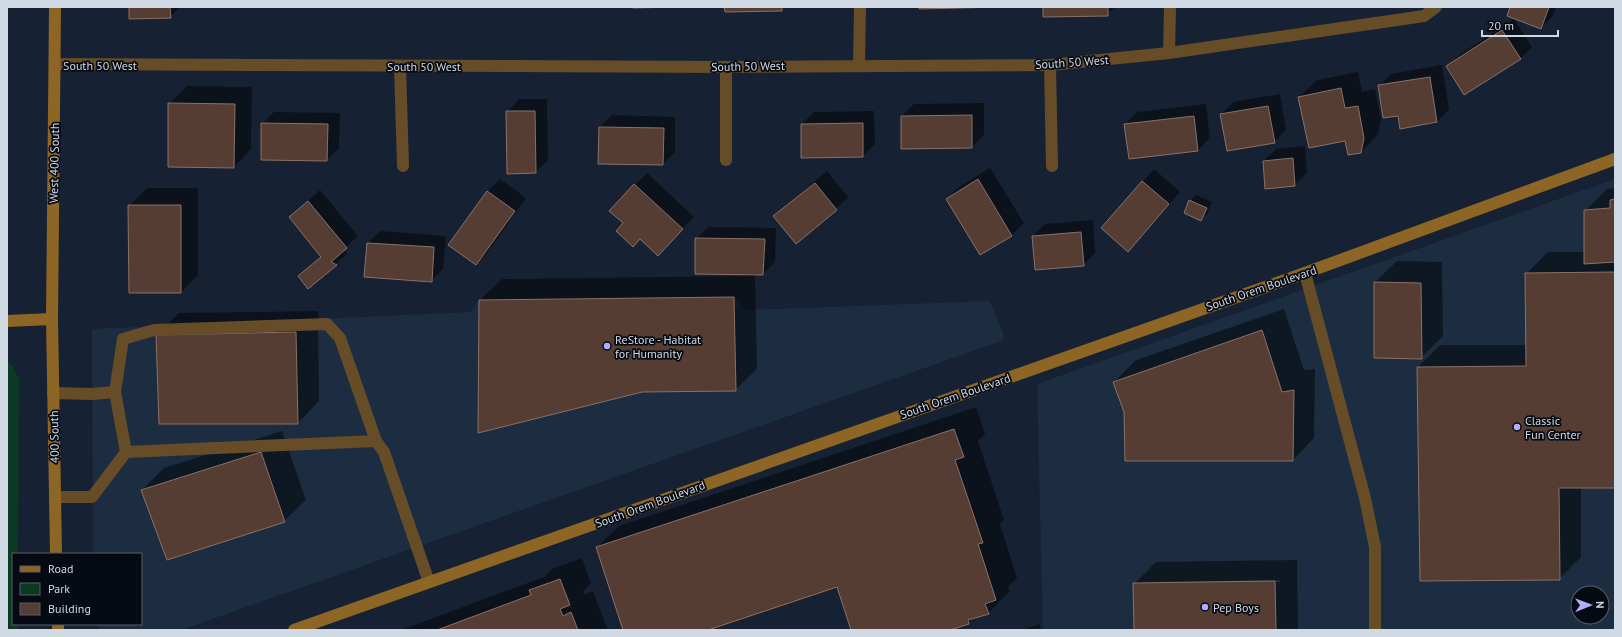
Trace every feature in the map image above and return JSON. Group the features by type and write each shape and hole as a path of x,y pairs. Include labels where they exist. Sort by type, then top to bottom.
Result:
{"street":[{"name":"West 400 South","path":"52,319 55,7"},
{"path":"859,65 860,7"},
{"path":"1169,53 1170,7"},
{"name":"South 50 West","path":"55,64 726,67 1050,65 1169,53 1424,16 1436,7"},
{"path":"1050,65 1052,166"},
{"path":"400,66 403,166"},
{"path":"726,67 726,160"},
{"name":"South Orem Boulevard","path":"294,630 1305,273 1615,159"},
{"path":"1305,273 1366,498 1375,547 1375,630"},
{"path":"7,321 52,319"},
{"name":"400 South","path":"52,319 56,553"},
{"path":"55,498 92,497 126,452 115,392 123,340 154,330 327,324 340,338 376,441 384,452 429,582"},
{"path":"53,393 92,394 115,392"},
{"path":"126,452 376,441"}],"shaded area":[{"path":"1615,179 1615,630 1043,630 1037,384"},
{"path":"734,297 746,310 990,301 1004,340 181,630 100,630 98,625 142,625 142,553 93,553 92,329 471,312 479,300"}],"green space":[{"path":"7,362 13,366 19,379 18,553 12,553 12,625 18,625 18,630 7,630"}],"building":[{"path":"129,7 170,7 171,18 129,19"},
{"path":"633,7 679,7 633,8"},
{"path":"724,7 782,7 782,11 725,12"},
{"path":"919,7 1000,7 919,9"},
{"path":"1043,7 1108,7 1108,16 1043,17"},
{"path":"1510,7 1549,7 1541,29 1507,16"},
{"path":"1502,30 1521,59 1464,95 1446,66"},
{"path":"1430,77 1437,122 1400,129 1398,116 1383,118 1378,85"},
{"path":"1341,88 1345,108 1358,106 1364,138 1361,153 1348,155 1345,141 1309,148 1298,97"},
{"path":"168,103 235,104 234,168 168,167"},
{"path":"1268,106 1275,143 1227,151 1220,114"},
{"path":"506,111 535,111 536,173 507,174"},
{"path":"972,115 972,148 901,149 901,116"},
{"path":"1194,116 1198,151 1129,159 1124,124"},
{"path":"261,123 328,124 327,161 261,160"},
{"path":"863,123 863,157 801,158 801,124"},
{"path":"599,127 664,128 663,165 598,164"},
{"path":"1293,158 1295,186 1265,189 1263,161"},
{"path":"978,179 1012,236 980,255 946,199"},
{"path":"1142,181 1169,204 1128,252 1101,228"},
{"path":"815,183 837,210 796,244 773,216"},
{"path":"634,184 683,229 658,256 640,239 633,247 616,231 623,223 609,211"},
{"path":"487,191 515,211 476,265 448,245"},
{"path":"1615,199 1615,262 1584,264 1584,210 1610,208 1610,200"},
{"path":"1189,200 1207,208 1201,221 1184,213"},
{"path":"308,201 347,248 331,262 337,265 308,289 298,276 321,257 289,217"},
{"path":"128,205 181,205 181,293 129,293"},
{"path":"1081,232 1084,266 1035,270 1032,236"},
{"path":"695,238 765,239 763,275 695,274"},
{"path":"367,243 434,247 432,282 364,277"},
{"name":"Classic Fun Center","path":"1615,272 1615,488 1559,488 1560,580 1420,581 1417,367 1526,366 1525,273"},
{"path":"1374,282 1421,283 1422,359 1374,358"},
{"name":"ReStore - Habitat for Humanity","path":"734,297 736,391 642,392 478,433 479,300"},
{"path":"1262,330 1282,392 1294,390 1293,461 1125,461 1124,412 1113,382"},
{"path":"296,332 298,424 159,424 156,335"},
{"path":"954,429 964,457 955,460 983,543 978,544 996,600 985,604 989,614 968,620 969,624 950,630 851,630 837,587 708,630 623,630 596,547"},
{"path":"261,452 285,522 167,560 141,490"},
{"path":"560,579 570,605 560,609 563,616 571,612 578,630 437,630 531,595 529,590"},
{"name":"Pep Boys","path":"1275,581 1276,630 1134,630 1133,583"}],"place":[{"name":"ReStore - Habitat for Humanity","path":"607,346"},
{"name":"Classic Fun Center","path":"1517,427"},
{"name":"Pep Boys","path":"1205,607"}]}
